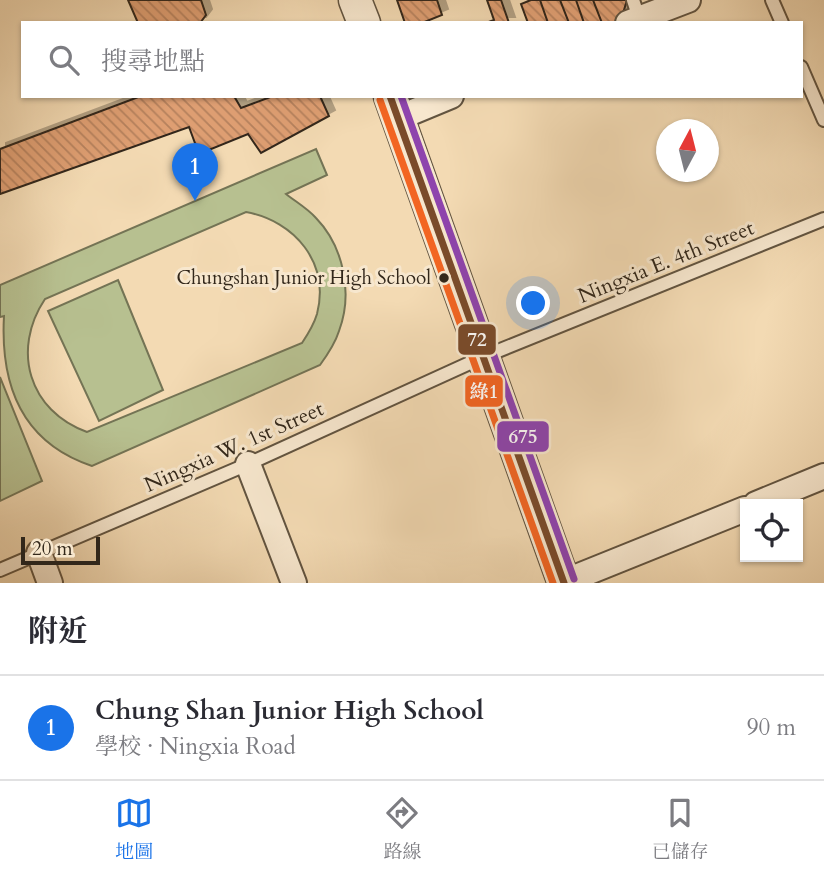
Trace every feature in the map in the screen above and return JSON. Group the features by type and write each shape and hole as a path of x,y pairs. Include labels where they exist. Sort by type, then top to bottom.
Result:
{"street":[{"path":"355,0 363,21"},
{"path":"634,14 688,0"},
{"path":"441,98 394,107 564,583 740,511"},
{"path":"248,464 294,583"},
{"path":"769,499 824,477"},
{"path":"39,553 50,583"}],"lane":[{"path":"772,0 781,21"},
{"path":"803,72 824,120"},
{"name":"Ningxia E. 4th Street","path":"483,357 824,219"},
{"name":"Ningxia W. 1st Street","path":"0,570 248,464 483,357"}],"green space":[{"path":"316,149 327,175 286,194 313,214 326,230 343,272 345,302 337,336 320,365 92,466 68,456 49,443 33,427 21,409 6,367 4,316 0,317 0,285","holes":["246,212 280,225 305,247 318,278 320,295 317,314 302,343 87,432 51,410 39,394 28,358 29,338 45,299"]},
{"path":"118,280 163,390 99,421 48,311"},
{"path":"0,377 42,481 0,501"}],"building":[{"path":"128,0 201,0 206,15 202,21 137,21"},
{"path":"397,0 437,0 442,15 427,21 404,21"},
{"path":"487,0 501,0 508,21 491,21 494,20"},
{"path":"540,0 547,21 527,21 521,4"},
{"path":"540,0 560,0 568,21 547,21"},
{"path":"560,0 576,0 583,21 568,21"},
{"path":"576,0 593,0 601,21 583,21"},
{"path":"593,0 627,0 621,20 601,21"},
{"path":"136,98 235,98 241,108 268,98 321,98 329,116 261,153 248,134 199,154 189,127 0,194 0,149"}],"transit line":[{"name":"72","path":"391,98 564,583"},
{"name":"675","path":"402,98 574,579"},
{"name":"綠1","path":"380,100 553,583"}],"place":[{"name":"Chung Shan Junior High School","path":"195,201"},
{"name":"Chungshan Junior High School","path":"444,278"}]}
